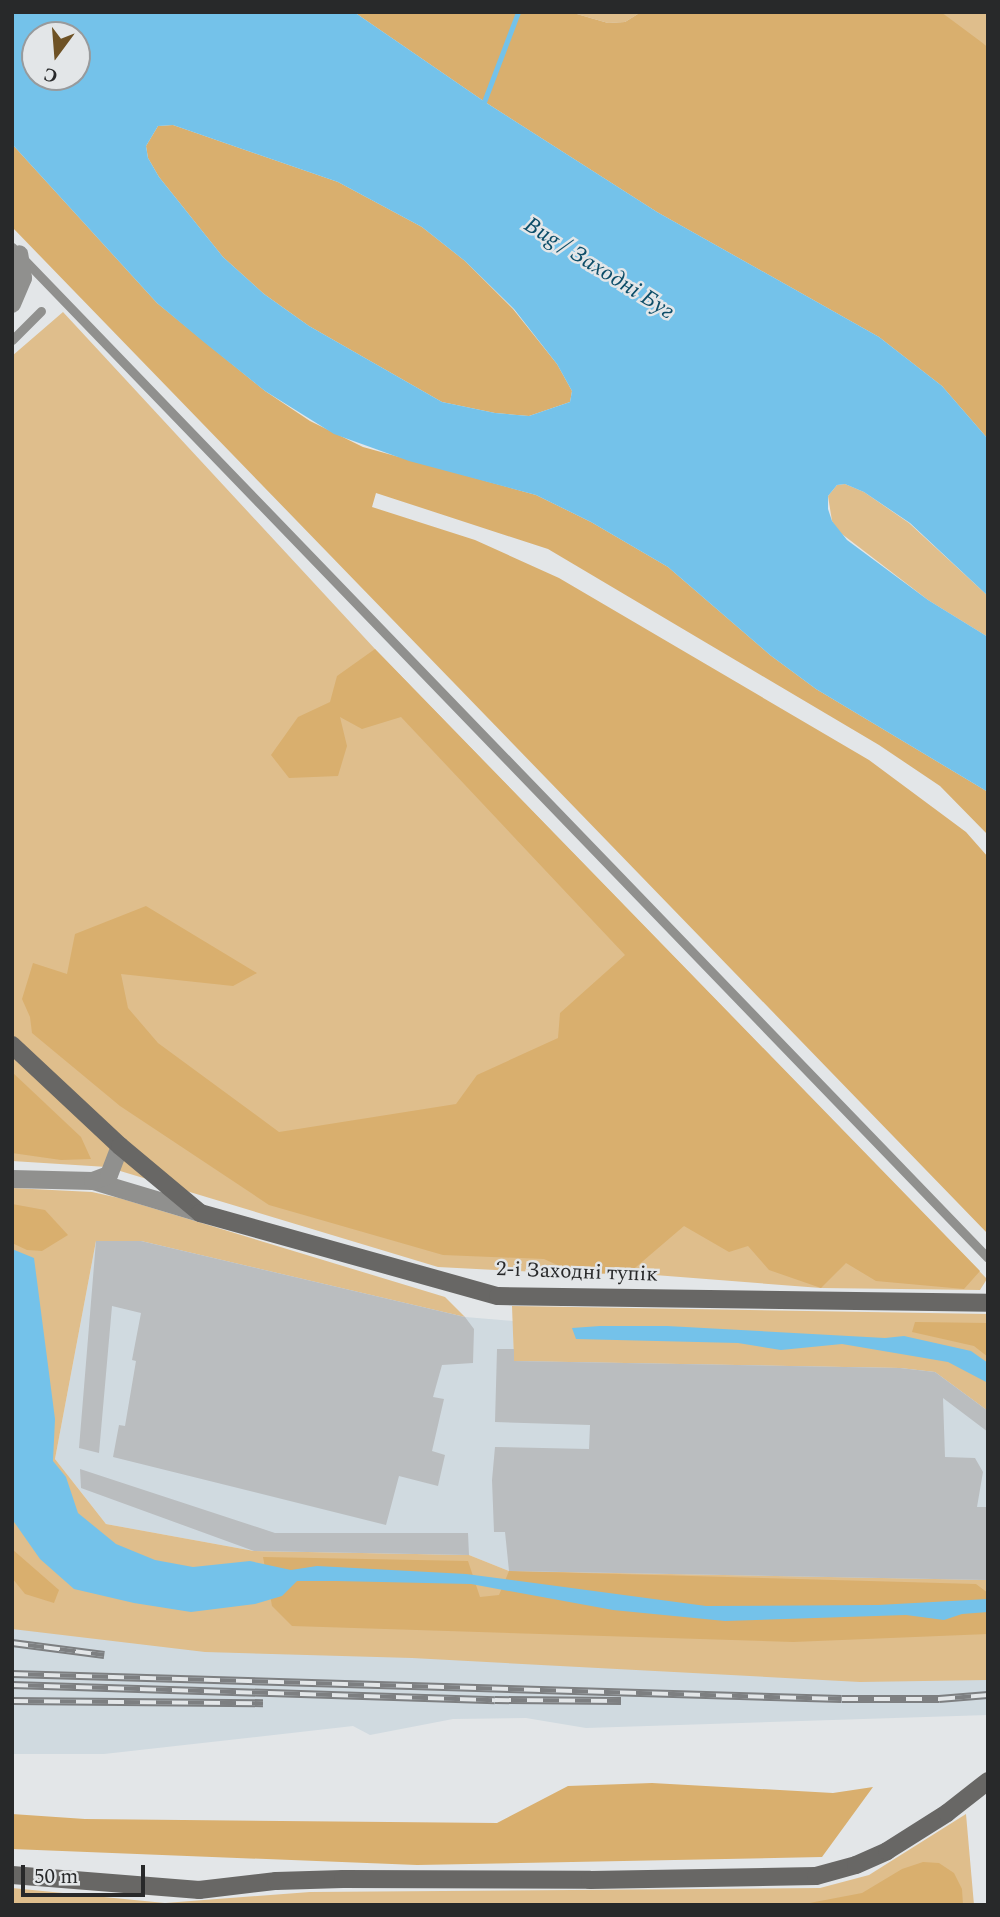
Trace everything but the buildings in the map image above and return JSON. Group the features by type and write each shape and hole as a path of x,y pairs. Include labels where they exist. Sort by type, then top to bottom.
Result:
{"main road":[{"path":"12,1045 120,1146 200,1213"},
{"name":"2-і Заходні тупік","path":"200,1213 498,1296 988,1303"},
{"path":"12,1875 199,1890 276,1881 343,1879 564,1880 816,1876 856,1865 887,1851 947,1813 988,1781"}],"street":[{"path":"12,304 23,278 15,250"},
{"path":"93,1181 109,1175 120,1146"},
{"name":"2-і Заходні тупік","path":"12,1179 93,1181 200,1213"}],"lane":[{"path":"15,250 988,1258"},
{"path":"12,340 41,311"}],"shaded area":[{"path":"354,12 570,12 608,23 625,22 641,12 941,12 988,47 988,439 942,386 879,337 657,212 485,102"},
{"path":"570,12 641,12 625,22 608,23"},
{"path":"941,12 988,12 988,47 961,30"},
{"path":"173,125 338,182 422,227 465,261 513,309 557,364 572,391 570,402 529,416 495,413 442,402 309,326 264,294 223,257 159,177 148,158 146,146 158,126"},
{"path":"12,144 157,303 265,391 310,421 363,447 536,495 591,522 668,567 770,655 816,689 988,792 988,835 940,786 879,745 548,549 376,493 372,507 475,540 559,578 869,760 966,832 988,857 988,1234 12,227"},
{"path":"63,312 375,649 987,1279 980,1290 821,1288 629,1273 577,1274 438,1267 107,1167 12,1161 12,356"},
{"path":"845,484 864,492 909,523 988,596 988,637 928,600 838,531 832,521 828,496 837,485"},
{"path":"375,649 980,1271 964,1289 876,1281 846,1263 821,1288 769,1270 748,1246 729,1252 684,1226 629,1273 577,1274 544,1259 443,1255 269,1205 120,1106 32,1033 30,1017 22,999 33,963 67,974 75,934 146,906 257,973 233,986 121,974 128,1008 158,1043 279,1132 456,1104 477,1075 558,1038 560,1013 625,955 401,717 362,729 340,717 347,746 338,776 289,778 271,755 298,717 330,702 337,676"},
{"path":"12,1072 81,1137 91,1159 61,1160 12,1153"},
{"path":"12,1188 92,1192 119,1198 445,1297 465,1317 141,1241 96,1241 55,1459 106,1524 254,1551 469,1555 509,1571 988,1580 988,1680 860,1682 412,1658 205,1652 12,1629"},
{"path":"12,1204 45,1210 68,1235 42,1251 27,1250 12,1243"},
{"path":"96,1241 141,1241 465,1317 513,1321 514,1360 900,1368 935,1372 988,1411 988,1593 509,1571 469,1555 254,1551 106,1524 55,1459"},
{"path":"512,1306 988,1314 988,1411 935,1372 900,1368 514,1361"},
{"path":"915,1322 988,1323 988,1357 974,1346 912,1332"},
{"path":"12,1549 59,1590 54,1603 25,1594 12,1578"},
{"path":"263,1557 468,1561 480,1597 499,1595 509,1571 976,1584 988,1593 988,1634 793,1642 292,1626 272,1606"},
{"path":"12,1609 988,1646 988,1715 586,1728 526,1718 453,1719 370,1735 353,1726 104,1754 12,1754"},
{"path":"652,1783 833,1793 873,1787 822,1857 417,1865 12,1849 12,1814 85,1819 497,1823 568,1786"},
{"path":"966,1814 974,1905 12,1905 12,1888 165,1903 310,1892 820,1888 869,1875"},
{"path":"923,1862 939,1863 954,1873 962,1889 963,1905 799,1905 862,1893 902,1869"}],"water":[{"name":"Bug / Заходні Буг","path":"12,12 354,12 485,102 657,212 879,337 942,386 988,439 988,596 910,523 864,492 845,484 837,485 828,496 828,509 832,521 847,540 928,600 988,637 988,792 816,689 770,655 668,567 591,522 536,495 409,461 334,434 265,391 157,303 12,144","holes":["173,125 338,182 422,227 465,261 514,309 557,364 572,391 570,402 529,416 495,413 442,402 309,326 264,294 223,257 159,177 148,158 146,146 158,126"]},
{"path":"12,1249 34,1258 55,1419 53,1461 66,1477 78,1513 116,1544 155,1560 193,1567 250,1561 291,1570 317,1566 466,1574 706,1606 878,1605 988,1599 988,1612 962,1614 944,1620 906,1615 725,1621 613,1610 471,1584 297,1581 282,1596 255,1604 191,1612 134,1603 74,1589 40,1559 12,1519"},
{"path":"667,1326 885,1338 904,1336 971,1351 988,1363 988,1383 948,1362 842,1344 781,1350 738,1343 576,1339 572,1328"}],"waterway":[{"path":"482,107 518,12"}],"railway":[{"path":"12,1643 104,1655"},
{"path":"12,1674 842,1699 939,1699 988,1695"},
{"path":"12,1685 495,1700 621,1701"},
{"path":"12,1701 263,1703"}]}
